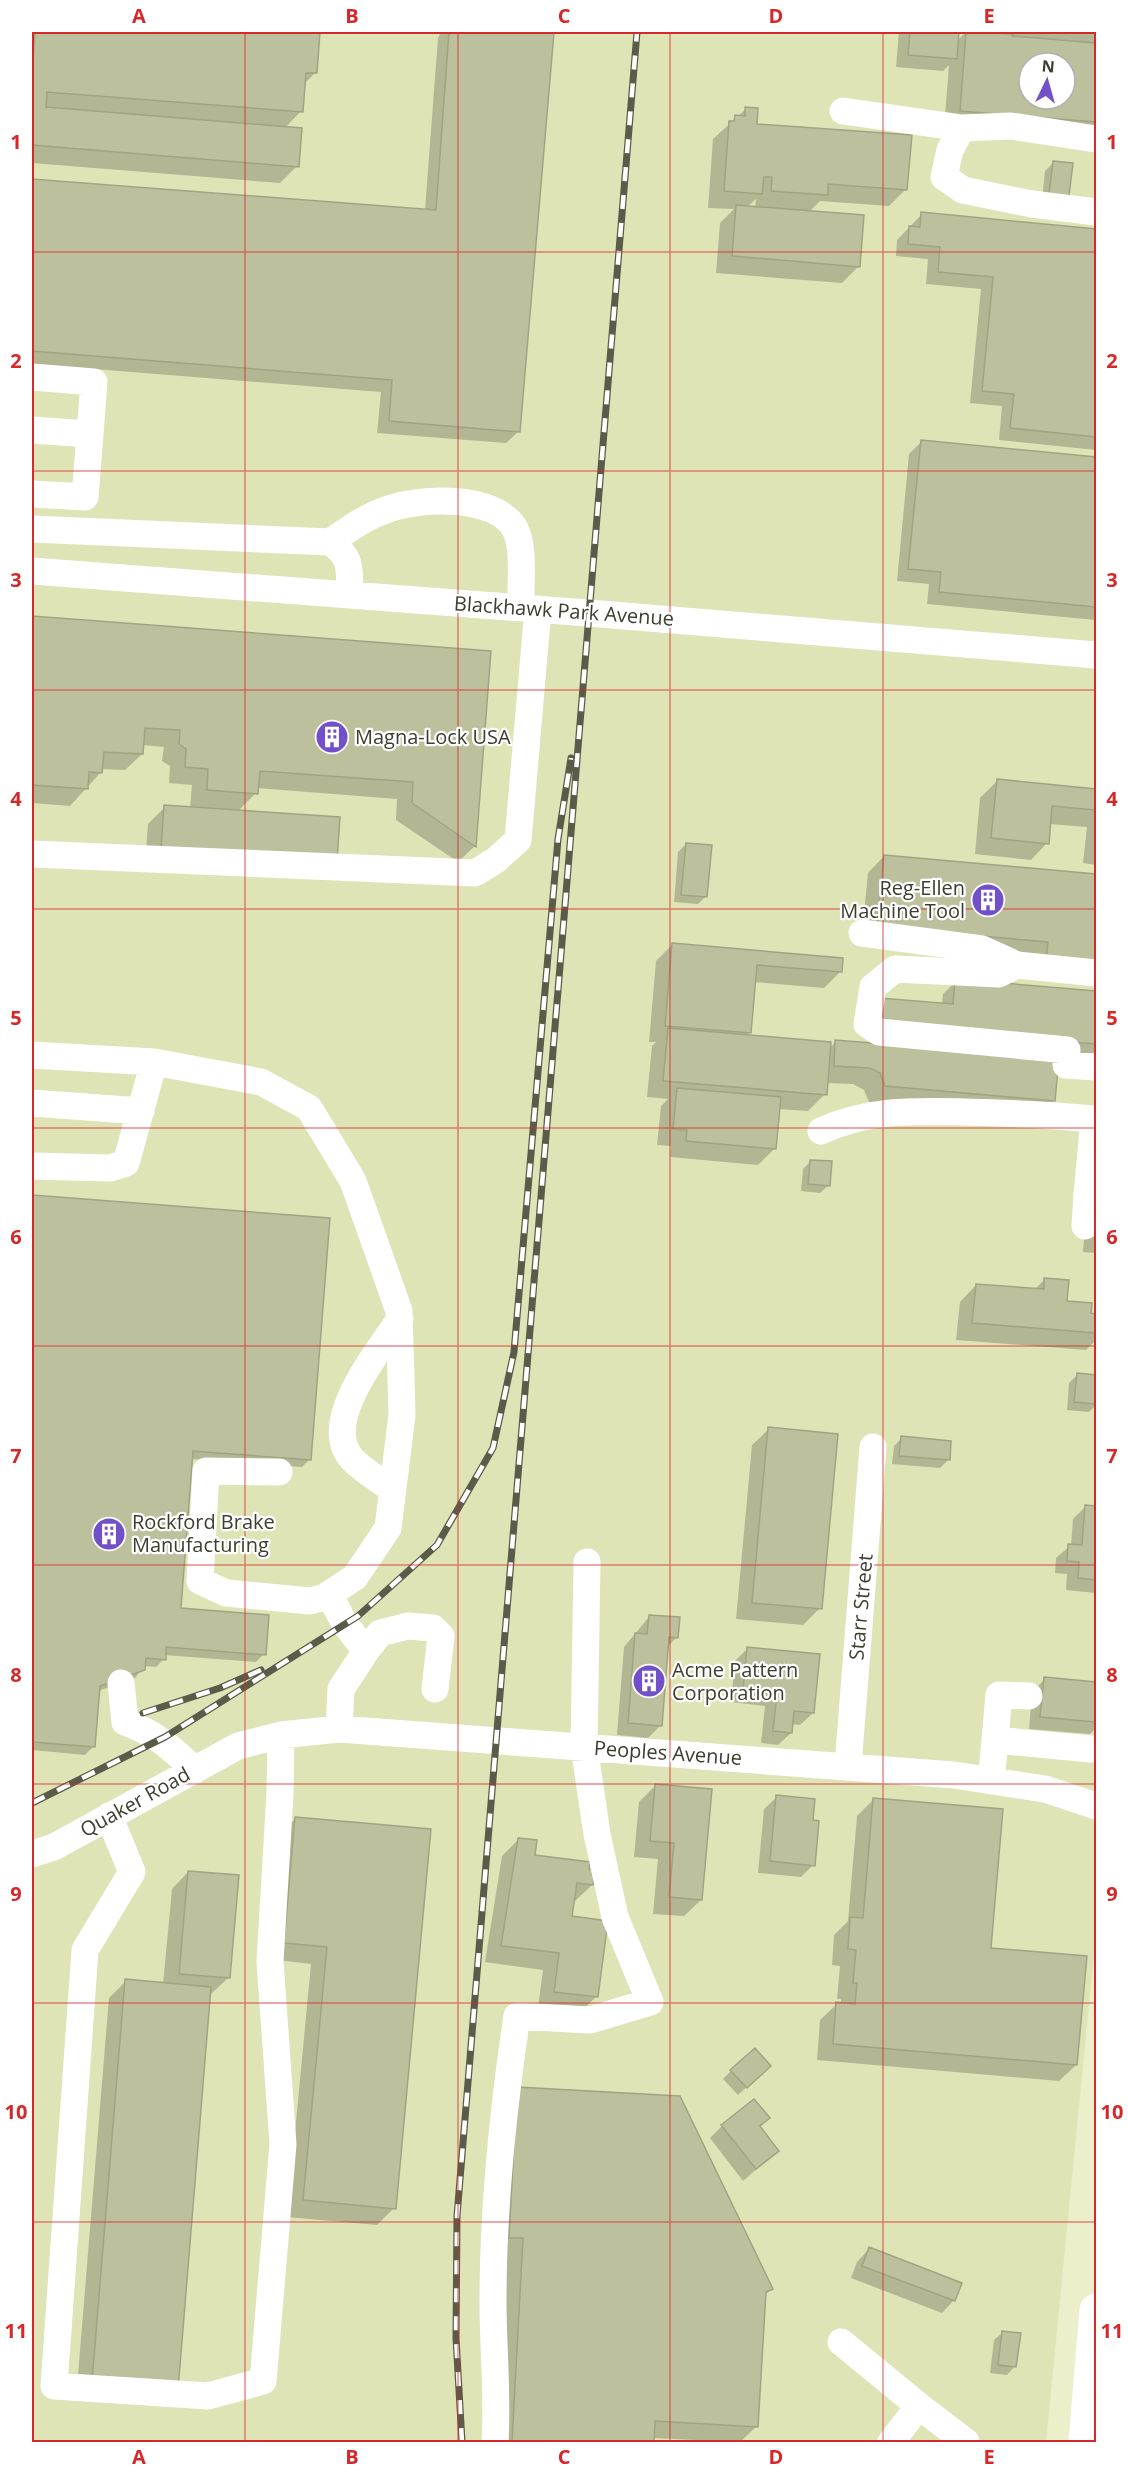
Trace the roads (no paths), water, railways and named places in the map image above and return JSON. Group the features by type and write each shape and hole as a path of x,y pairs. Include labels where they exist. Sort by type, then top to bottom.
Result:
{"main road":[{"path":"1085,2442 1096,2310"}],"street":[{"path":"843,111 962,128 1011,126 1096,139"},
{"path":"962,128 950,150 944,177 963,190 1032,204 1096,212"},
{"path":"32,377 94,382 83,530"},
{"path":"32,430 90,434"},
{"path":"32,494 86,497"},
{"path":"32,854 475,873 496,860 518,840 529,608 516,530 502,513 474,503 429,501 388,508 360,522 330,542"},
{"path":"32,529 330,542 344,551 349,567 350,595"},
{"path":"124,578 125,532"},
{"name":"Blackhawk Park Avenue","path":"32,571 529,608 1096,655"},
{"path":"862,933 982,949 1017,965 1096,973"},
{"path":"1017,965 999,974 895,969 873,987 867,1024 879,1032 1067,1050 1066,1065 1096,1067"},
{"path":"32,1055 154,1062 261,1082 309,1108 352,1181 399,1311 402,1415 388,1528 355,1577 330,1594 310,1601 226,1593 200,1581 206,1471 279,1472"},
{"path":"32,1166 110,1168 126,1162 154,1062"},
{"path":"32,1103 141,1111"},
{"path":"820,1131 844,1120 903,1111 1036,1113 1095,1119 1092,1194 1085,1226"},
{"path":"393,1490 352,1458 343,1443 342,1425 349,1400 400,1319"},
{"name":"Starr Street","path":"848,1766 873,1447"},
{"path":"495,2442 493,2300 496,2209 503,2114 517,2016 590,2020 650,2002 615,1917 597,1833 584,1746 587,1562"},
{"path":"330,1594 345,1624 366,1651"},
{"path":"339,1729 341,1689 380,1633 408,1626 433,1628 441,1636 435,1689"},
{"path":"121,1683 125,1722 156,1736 195,1770"},
{"path":"991,1781 999,1695 1029,1696"},
{"name":"Peoples Avenue","path":"238,1746 281,1735 339,1729 584,1746 954,1775 1045,1789 1096,1806"},
{"path":"109,1816 132,1872 85,1950 54,2386 208,2396 263,2381 283,2144 270,1962 280,1793 281,1735"},
{"path":"995,1740 1090,1749"},
{"path":"1045,1789 1050,1745"},
{"name":"Quaker Road","path":"32,1854 54,1847 238,1746"},
{"path":"842,2342 966,2442"},
{"path":"891,2442 919,2406"}],"railway":[{"path":"462,2442 456,2338 457,2216 637,32"},
{"path":"32,1803 165,1737 358,1616 437,1545 493,1448 514,1352 558,839 571,758"},
{"path":"143,1713 220,1688 261,1670"}],"place":[{"name":"Magna-Lock USA","path":"332,737"},
{"name":"Reg-Ellen Machine Tool","path":"988,900"},
{"name":"Rockford Brake Manufacturing","path":"109,1534"},
{"name":"Acme Pattern Corporation","path":"649,1681"}]}
